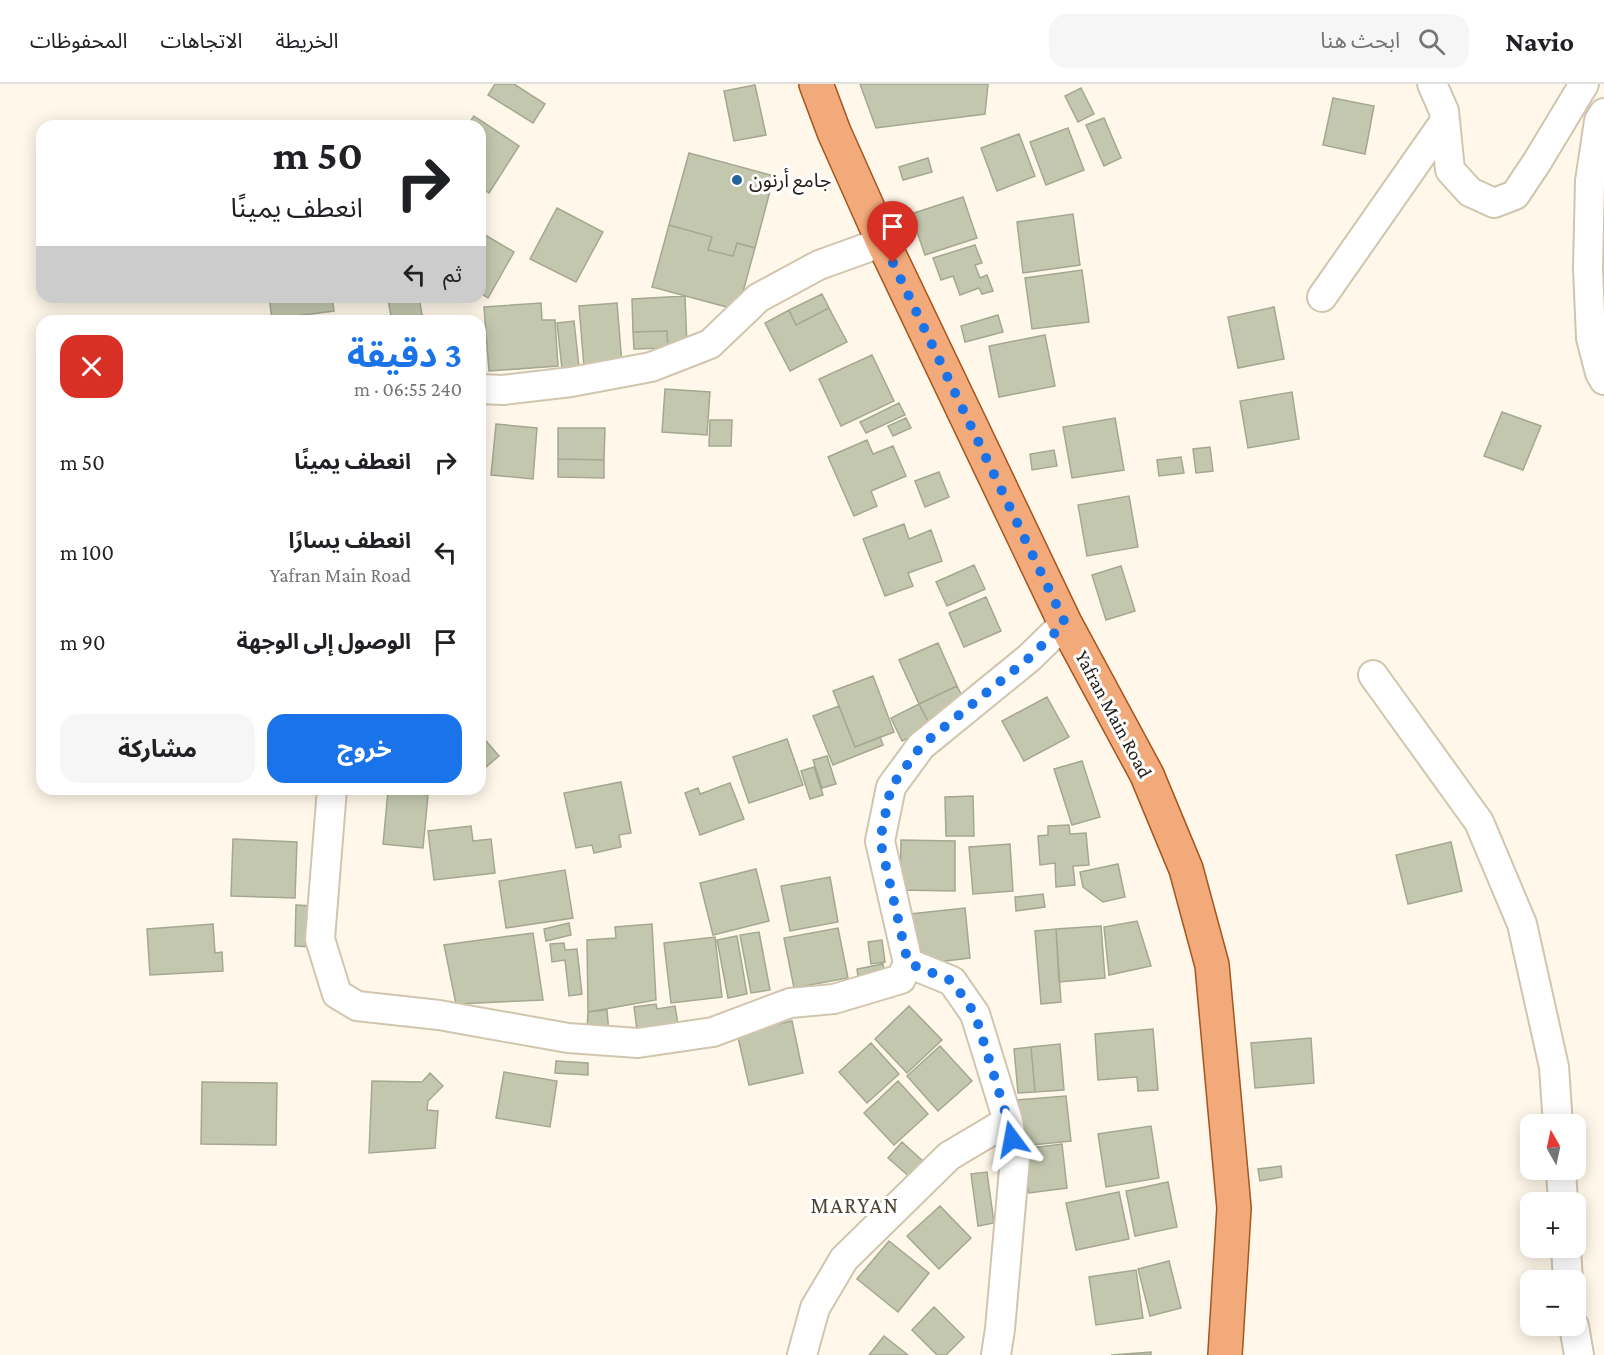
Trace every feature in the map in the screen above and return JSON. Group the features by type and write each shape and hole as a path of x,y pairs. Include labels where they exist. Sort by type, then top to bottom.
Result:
{"main road":[{"name":"Yafran Main Road","path":"816,84 834,132 883,242 1065,623 1147,775 1186,869 1212,965 1234,1208 1225,1355"}],"street":[{"path":"1432,84 1444,111 1450,170 1470,192 1494,203 1515,195 1584,84"},
{"path":"1604,113 1599,121 1590,181 1588,268 1591,338 1604,380"},
{"path":"1322,297 1445,121"},
{"path":"486,389 503,390 571,382 651,367 710,344 758,298 819,265 883,242"},
{"path":"332,795 320,939 337,994 357,1006 439,1015 568,1038 638,1043 713,1032 790,1003 834,999 901,979 908,963 880,840 891,787 921,746 1029,658 1065,623"},
{"path":"1373,675 1479,822 1522,924 1554,1067 1557,1114"},
{"path":"908,963 952,981 975,1014 1008,1121 1015,1158 996,1355"},
{"path":"802,1355 815,1308 844,1259 949,1156 1008,1121"},
{"path":"1576,1336 1579,1355"}],"building":[{"path":"495,84 514,84 545,104 533,123 488,95"},
{"path":"860,84 988,84 985,114 876,128"},
{"path":"755,85 766,135 734,141 724,91"},
{"path":"1081,88 1094,114 1078,122 1065,96"},
{"path":"1333,98 1374,106 1365,154 1323,145"},
{"path":"1104,118 1121,158 1104,166 1086,125"},
{"path":"486,124 519,146 489,193 486,191"},
{"path":"1068,128 1084,170 1046,185 1030,142"},
{"path":"1019,134 1035,176 997,191 981,148"},
{"path":"689,153 774,176 755,248 737,243 733,256 708,250 712,237 669,225"},
{"path":"928,158 932,172 903,180 899,167"},
{"path":"963,197 977,238 925,255 911,214"},
{"path":"557,208 603,232 576,282 530,259"},
{"path":"1073,214 1080,265 1023,273 1017,222"},
{"path":"669,225 712,237 708,250 733,256 737,243 755,248 738,310 652,287"},
{"path":"486,236 514,252 488,298 486,297"},
{"path":"975,245 982,263 975,265 980,278 987,275 993,291 982,294 979,288 960,295 953,276 941,280 933,258"},
{"path":"1082,270 1089,322 1032,329 1025,278"},
{"path":"822,294 829,308 796,325 789,310"},
{"path":"685,296 687,347 668,348 667,331 633,332 632,299"},
{"path":"270,303 333,303 334,311 303,315 271,315"},
{"path":"389,303 420,303 422,315 391,315"},
{"path":"541,303 542,320 555,320 558,366 489,371 484,307"},
{"path":"617,303 622,364 584,367 579,306"},
{"path":"1274,307 1284,359 1238,368 1228,317"},
{"path":"829,308 847,342 790,371 765,323 789,310 796,325"},
{"path":"998,315 1003,332 965,342 961,326"},
{"path":"574,321 579,367 562,369 557,323"},
{"path":"667,331 668,348 634,349 633,332"},
{"path":"1045,335 1055,386 999,397 989,346"},
{"path":"872,355 894,401 841,426 819,379"},
{"path":"665,389 710,392 707,435 662,432"},
{"path":"1292,392 1299,439 1248,448 1240,401"},
{"path":"899,403 905,415 866,433 860,422"},
{"path":"1502,412 1541,426 1523,470 1484,456"},
{"path":"906,418 911,428 893,436 888,426"},
{"path":"1115,418 1124,470 1072,478 1063,427"},
{"path":"710,420 732,420 731,446 709,446"},
{"path":"496,424 537,428 533,479 491,475"},
{"path":"558,428 605,428 604,460 558,459"},
{"path":"867,440 873,454 893,446 906,476 871,491 877,506 854,516 828,457"},
{"path":"1210,447 1213,471 1196,473 1193,449"},
{"path":"1054,450 1057,466 1032,470 1030,454"},
{"path":"1181,457 1184,473 1159,476 1157,460"},
{"path":"558,459 604,460 604,478 558,477"},
{"path":"939,472 949,497 925,507 915,481"},
{"path":"1129,496 1138,547 1087,556 1078,505"},
{"path":"904,524 909,539 931,530 942,561 908,573 913,586 885,596 863,539"},
{"path":"974,565 985,589 947,606 936,582"},
{"path":"1121,566 1135,611 1106,620 1092,575"},
{"path":"986,597 1001,631 964,647 949,613"},
{"path":"938,643 957,686 919,704 899,660"},
{"path":"873,676 894,732 855,747 833,691"},
{"path":"957,686 964,700 931,727 919,704"},
{"path":"1047,697 1069,737 1024,761 1002,721"},
{"path":"919,704 931,727 902,741 891,718"},
{"path":"839,706 855,747 880,737 883,745 833,765 813,716"},
{"path":"787,739 803,785 749,803 733,757"},
{"path":"486,741 499,756 486,767"},
{"path":"827,756 836,784 822,788 813,760"},
{"path":"1082,761 1100,817 1072,825 1054,769"},
{"path":"814,767 823,795 810,799 801,771"},
{"path":"621,782 631,833 619,835 621,847 594,853 592,845 576,848 564,793"},
{"path":"730,783 744,819 700,835 685,793 698,788 700,794"},
{"path":"388,795 428,795 423,848 383,844"},
{"path":"973,796 974,836 946,836 945,797"},
{"path":"1069,825 1070,834 1086,833 1089,865 1073,866 1075,885 1056,887 1055,863 1040,865 1038,836 1048,835 1048,826"},
{"path":"471,826 473,841 491,839 495,873 434,880 428,831"},
{"path":"233,839 297,842 295,898 231,896"},
{"path":"901,840 955,841 955,891 900,890"},
{"path":"1451,842 1462,891 1408,904 1396,855"},
{"path":"1010,844 1013,891 973,894 969,847"},
{"path":"1118,864 1125,897 1103,902 1083,887 1080,872"},
{"path":"756,869 769,921 713,935 700,883"},
{"path":"565,870 573,918 506,928 499,881"},
{"path":"830,877 838,922 790,931 781,886"},
{"path":"1043,894 1045,907 1016,911 1015,897"},
{"path":"296,905 314,906 312,947 295,946"},
{"path":"965,908 970,958 929,963 913,938 910,914"},
{"path":"1137,921 1151,966 1109,975 1104,927"},
{"path":"569,923 571,935 546,941 544,929"},
{"path":"213,924 215,953 222,952 223,971 150,975 147,929"},
{"path":"652,924 656,1000 588,1012 587,940 616,938 615,927"},
{"path":"1101,926 1105,978 1059,982 1056,929"},
{"path":"838,928 848,978 794,988 784,938"},
{"path":"1056,929 1061,1002 1041,1004 1035,931"},
{"path":"759,932 770,990 751,993 740,935"},
{"path":"533,933 543,1000 456,1004 444,945"},
{"path":"737,936 747,994 728,998 717,940"},
{"path":"715,937 722,997 671,1003 664,943"},
{"path":"882,940 885,962 871,964 868,942"},
{"path":"564,943 565,950 577,949 582,994 569,996 565,960 552,962 550,944"},
{"path":"883,964 885,978 859,983 857,969"},
{"path":"656,1004 657,1009 675,1006 679,1031 638,1037 634,1007"},
{"path":"909,1006 942,1040 907,1073 875,1039"},
{"path":"607,1010 609,1034 587,1029 588,1012"},
{"path":"792,1021 803,1073 749,1085 737,1033"},
{"path":"1153,1029 1158,1090 1138,1091 1137,1077 1098,1080 1095,1034"},
{"path":"1311,1038 1314,1083 1255,1088 1251,1043"},
{"path":"871,1043 899,1074 867,1103 839,1072"},
{"path":"1060,1044 1064,1090 1035,1092 1031,1047"},
{"path":"940,1046 972,1081 938,1111 907,1076"},
{"path":"1031,1047 1035,1092 1018,1093 1014,1049"},
{"path":"556,1061 588,1063 588,1075 555,1073"},
{"path":"504,1072 557,1081 550,1127 496,1118"},
{"path":"430,1073 443,1086 428,1101 427,1110 438,1111 435,1148 369,1153 372,1081 422,1082"},
{"path":"898,1081 928,1114 894,1145 864,1113"},
{"path":"202,1082 277,1083 276,1145 201,1144"},
{"path":"1066,1096 1071,1141 1022,1146 1017,1100"},
{"path":"1151,1126 1159,1178 1106,1187 1098,1134"},
{"path":"902,1142 925,1163 911,1178 888,1158"},
{"path":"1062,1144 1067,1188 1029,1193 1023,1149"},
{"path":"1281,1166 1282,1177 1260,1181 1258,1169"},
{"path":"987,1172 994,1223 978,1226 971,1174"},
{"path":"1168,1182 1177,1227 1135,1236 1126,1191"},
{"path":"1119,1192 1129,1239 1076,1250 1066,1203"},
{"path":"940,1206 971,1238 939,1269 907,1236"},
{"path":"889,1241 929,1273 898,1312 857,1279"},
{"path":"1169,1261 1181,1308 1150,1316 1138,1269"},
{"path":"1136,1270 1143,1318 1096,1325 1089,1277"},
{"path":"934,1307 964,1337 946,1355 937,1355 912,1330"},
{"path":"884,1336 908,1355 869,1355"},
{"path":"1151,1352 1151,1355 1111,1355"}],"place":[{"name":"جامع أرنون","path":"737,180"}],"district":[{"name":"MARYAN","path":"855,1205"}],"route":[{"path":"893,263 1065,623 1029,658 921,746 891,787 880,840 908,963 952,981 975,1014 1012,1139"}]}
